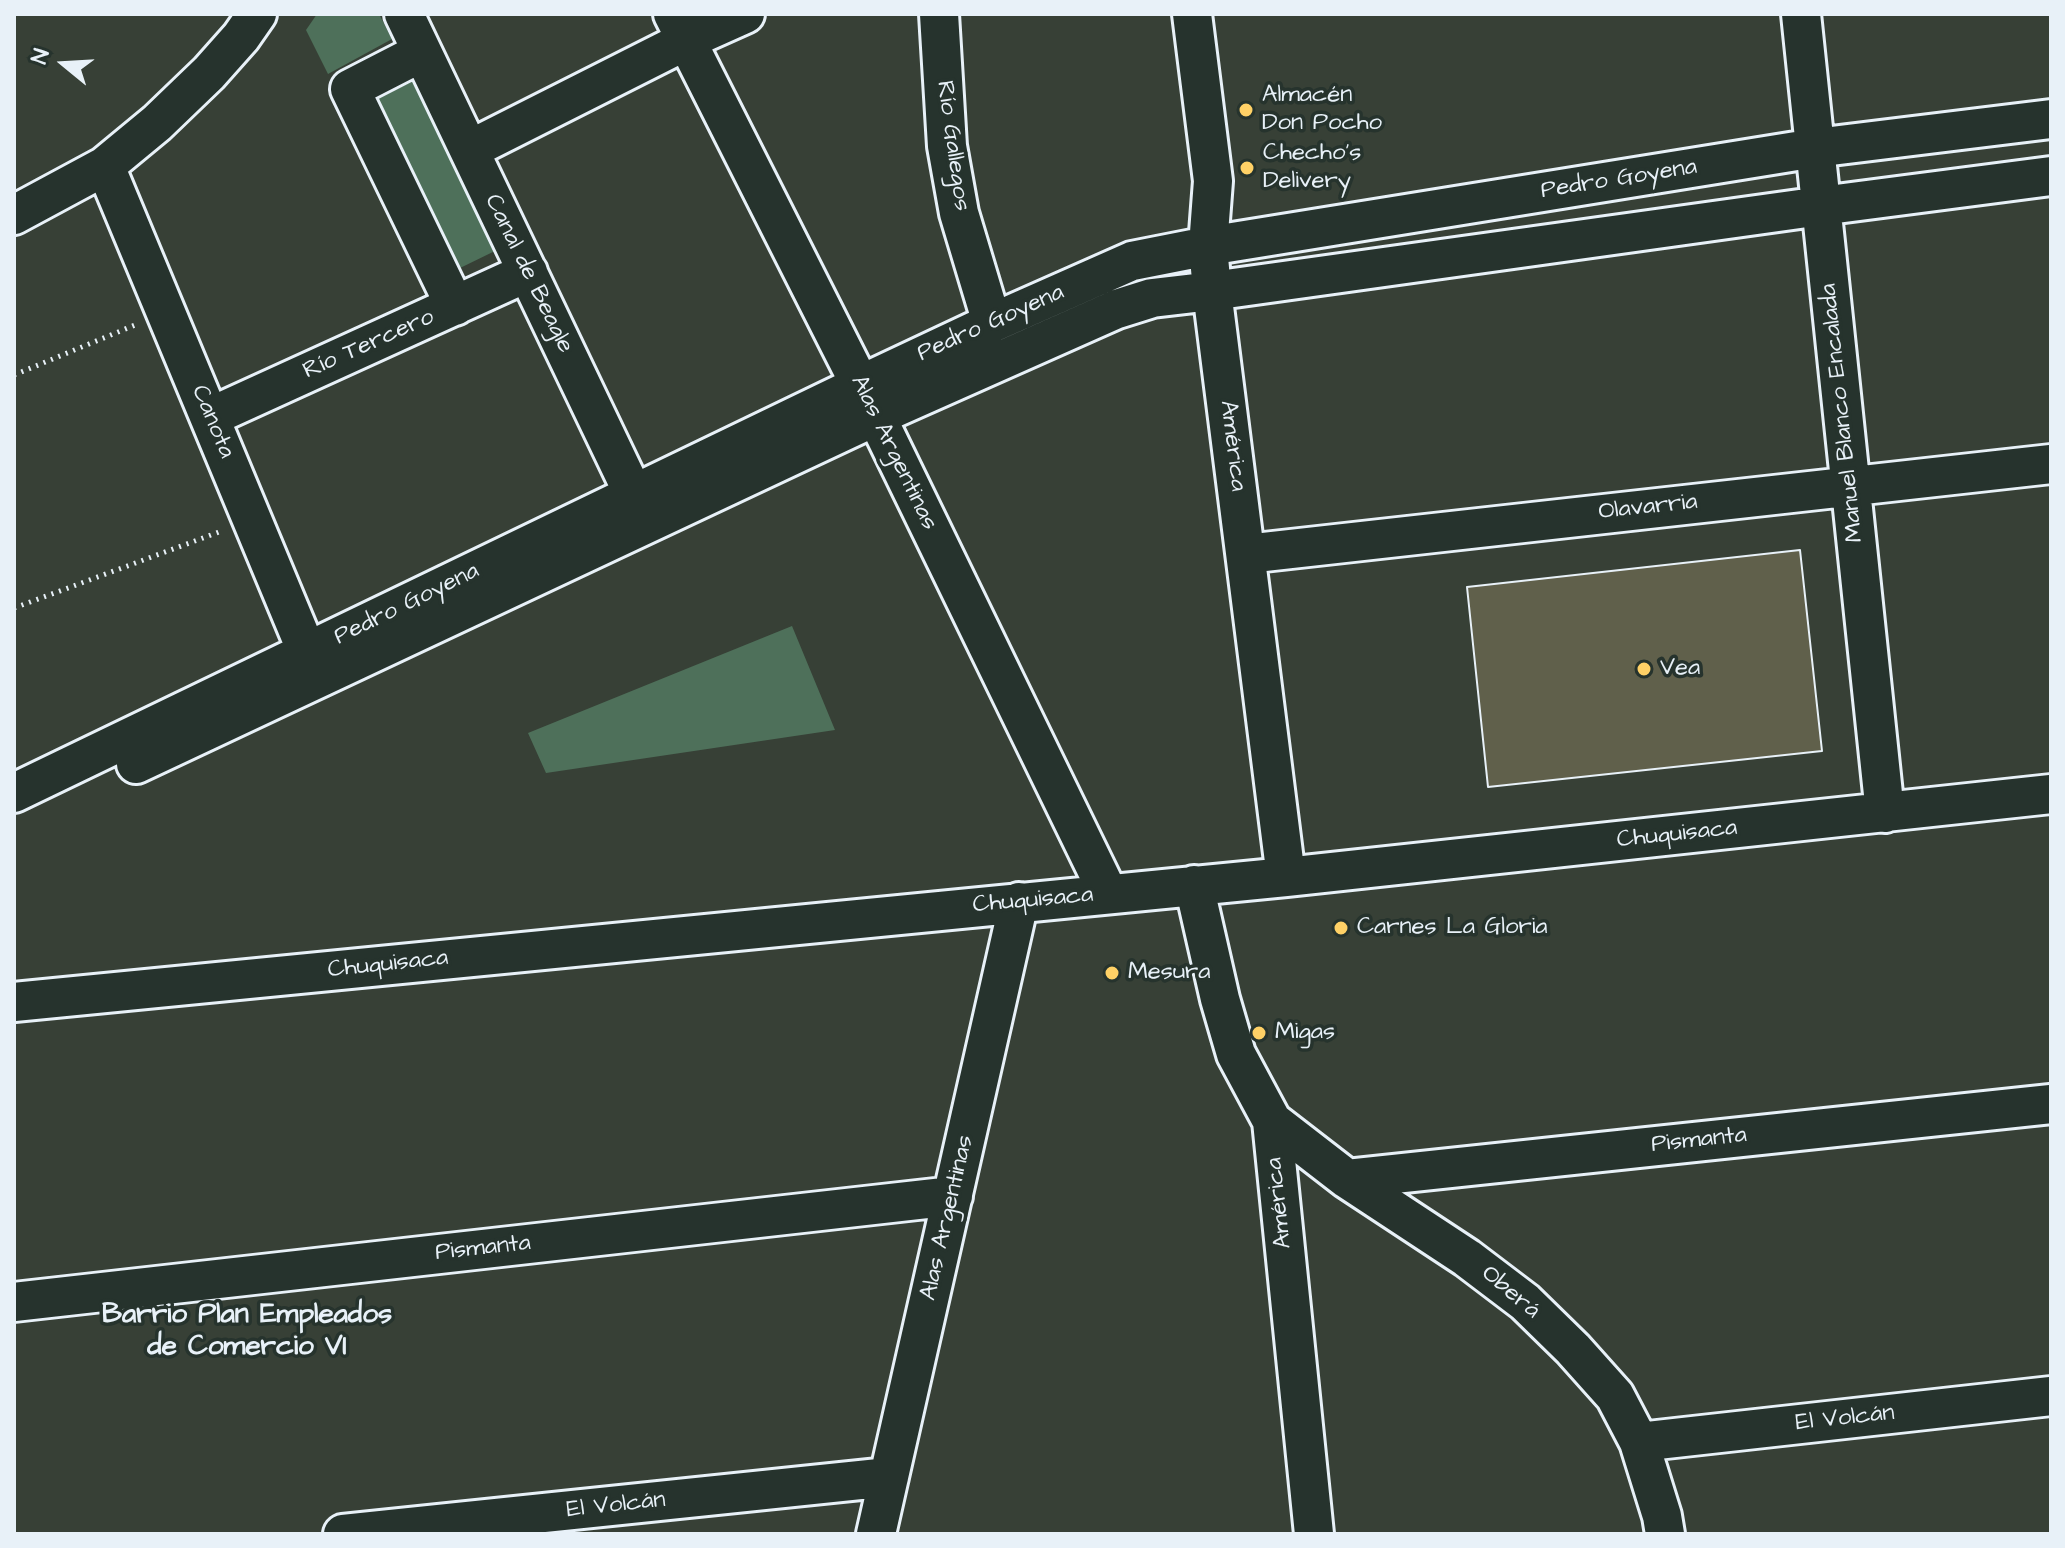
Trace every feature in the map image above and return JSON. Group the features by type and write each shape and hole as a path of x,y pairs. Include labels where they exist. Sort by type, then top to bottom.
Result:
{"street":[{"path":"14,215 105,166 157,123 209,73 257,14"},
{"name":"Canal de Beagle","path":"404,14 634,495"},
{"path":"469,150 680,27 745,14"},
{"name":"Río Gallegos","path":"939,14 947,146 959,213 992,323"},
{"name":"América","path":"1192,14 1213,181 1208,246 1212,291 1286,877"},
{"name":"Manuel Blanco Encalada","path":"1801,14 1885,813"},
{"name":"Alas Argentinas","path":"680,27 868,401 1108,893"},
{"path":"422,52 350,89 455,306"},
{"name":"Pedro Goyena","path":"14,793 313,665 868,401 992,323 1132,261 1815,148 2051,119"},
{"name":"Canota","path":"105,166 313,665"},
{"name":"Pedro Goyena","path":"14,821 634,495 868,401 1117,309 1152,298 2051,176"},
{"name":"Río Tercero","path":"210,417 528,272"},
{"name":"Olavarria","path":"1246,554 2051,464"},
{"name":"Chuquisaca","path":"14,1002 1286,877 2051,794"},
{"name":"América","path":"1194,885 1236,1054 1272,1121 1314,1534"},
{"name":"Alas Argentinas","path":"876,1534 1019,902"},
{"name":"Pismanta","path":"1347,1179 2051,1104"},
{"name":"Oberá","path":"1272,1121 1347,1179 1467,1258 1525,1302 1573,1349 1615,1396 1639,1442 1665,1534"},
{"name":"Pismanta","path":"14,1302 953,1196"},
{"name":"El Volcán","path":"1639,1442 2051,1396"},
{"name":"El Volcán","path":"343,1534 889,1477"}],"path":[{"path":"14,375 166,312"},
{"path":"14,608 252,520"}],"green space":[{"path":"317,14 379,14 392,39 328,74 306,30"},
{"path":"417,79 499,249 458,269 376,100"},
{"path":"792,626 835,730 546,773 528,733"}],"building":[{"name":"Vea","path":"1800,550 1822,751 1488,787 1467,587"}],"place":[{"name":"Almacén Don Pocho","path":"1246,110"},
{"name":"Checho's Delivery","path":"1247,168"},
{"name":"Vea","path":"1644,669"},
{"name":"Carnes La Gloria","path":"1341,928"},
{"name":"Mesura","path":"1112,973"},
{"name":"Migas","path":"1259,1033"}],"district":[{"name":"Barrio Plan Empleados de Comercio VI","path":"247,1332"}]}
